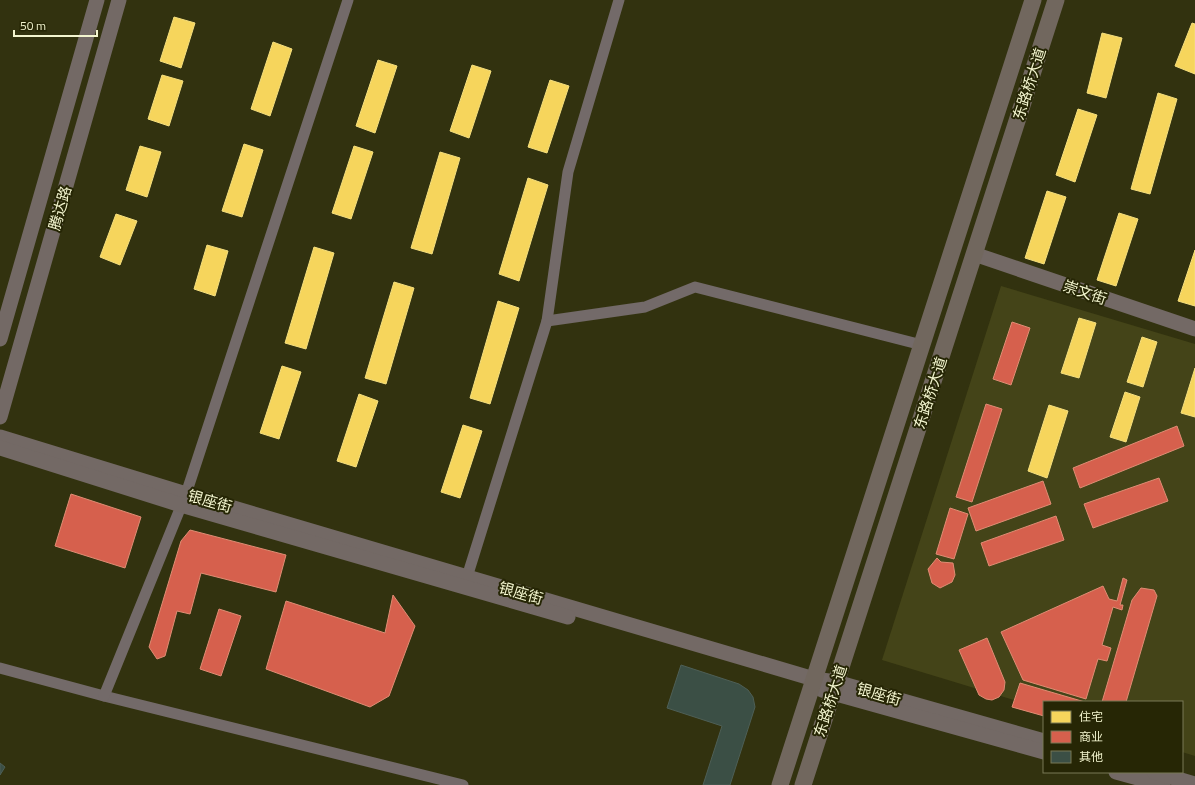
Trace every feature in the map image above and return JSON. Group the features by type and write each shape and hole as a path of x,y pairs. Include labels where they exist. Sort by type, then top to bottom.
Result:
{"main road":[{"name":"腾达路","path":"0,339 97,0"},
{"name":"腾达路","path":"0,417 119,0"},
{"name":"东路桥大道","path":"780,785 1033,0"},
{"name":"东路桥大道","path":"803,785 1056,0"},
{"name":"崇文街","path":"974,254 1195,329"},
{"name":"银座街","path":"0,437 184,500 467,577 813,683 1043,741"},
{"path":"0,448 813,683"},
{"path":"834,688 1043,752"},
{"path":"1120,773 1164,785"},
{"path":"1157,773 1195,784"}],"street":[{"path":"104,696 184,500 348,0"},
{"path":"467,577 547,321 568,172 619,0"},
{"path":"547,321 645,307 695,287 922,345"},
{"path":"0,668 104,696 463,785"}],"shaded area":[{"path":"1001,286 1195,344 1195,756 1183,752 1183,701 1043,701 1043,709 882,660"}],"building: 住宅":[{"path":"174,17 195,23 181,68 160,61"},
{"path":"1192,23 1195,24 1195,74 1175,66"},
{"path":"1102,33 1122,38 1106,98 1087,93"},
{"path":"273,42 292,49 270,116 251,109"},
{"path":"378,60 397,66 375,133 356,126"},
{"path":"472,65 491,71 469,138 450,131"},
{"path":"162,75 183,81 169,126 148,119"},
{"path":"550,80 569,86 547,153 528,147"},
{"path":"1158,93 1177,99 1150,194 1131,189"},
{"path":"1078,109 1097,115 1075,182 1056,175"},
{"path":"244,144 263,150 242,217 222,211"},
{"path":"140,146 161,152 147,197 126,190"},
{"path":"354,146 373,152 351,219 332,213"},
{"path":"440,152 460,158 432,254 411,248"},
{"path":"528,178 548,185 519,281 499,274"},
{"path":"1047,191 1066,197 1044,264 1025,258"},
{"path":"1119,213 1138,219 1116,286 1097,280"},
{"path":"116,214 137,221 120,265 100,257"},
{"path":"207,245 228,251 215,296 194,289"},
{"path":"314,247 334,253 306,349 285,343"},
{"path":"1195,250 1195,306 1178,301"},
{"path":"394,282 414,288 386,384 365,378"},
{"path":"498,301 519,308 490,404 470,398"},
{"path":"1079,318 1096,323 1079,378 1061,373"},
{"path":"1142,337 1157,342 1143,387 1127,382"},
{"path":"282,366 301,372 279,439 260,433"},
{"path":"1195,368 1195,417 1181,413"},
{"path":"1125,392 1140,397 1126,442 1110,437"},
{"path":"359,394 378,401 356,467 337,461"},
{"path":"1049,405 1068,411 1047,478 1028,471"},
{"path":"463,425 482,431 460,498 441,492"}],"building: 商业":[{"path":"1012,322 1030,328 1011,385 993,379"},
{"path":"986,404 1002,409 972,502 956,497"},
{"path":"1177,426 1184,446 1080,488 1073,468"},
{"path":"1159,478 1168,501 1093,528 1084,504"},
{"path":"1043,481 1051,504 976,531 968,508"},
{"path":"71,494 141,517 125,568 55,546"},
{"path":"950,508 968,514 954,559 936,554"},
{"path":"1056,516 1064,540 989,566 981,543"},
{"path":"190,530 286,555 276,592 201,573 190,614 177,611 165,656 157,659 149,647 181,541"},
{"path":"937,558 941,562 953,563 955,575 952,582 940,588 932,583 928,569"},
{"path":"1123,578 1127,580 1120,605 1123,605 1122,610 1113,607 1102,645 1111,648 1107,661 1098,659 1086,699 1023,680 1001,632 1103,586 1109,599 1117,601"},
{"path":"1141,588 1154,590 1157,596 1126,701 1102,701 1132,600"},
{"path":"393,595 415,626 389,696 370,707 266,669 286,601 385,633"},
{"path":"219,609 241,616 221,676 200,669"},
{"path":"987,638 1005,682 1004,690 999,697 992,700 986,699 979,695 959,650"},
{"path":"1020,683 1082,701 1043,701 1043,716 1012,707"}],"building: 其他":[{"path":"681,665 739,684 748,690 753,697 755,707 730,785 703,785 722,726 667,708"},
{"path":"0,763 5,767 0,775"}]}
